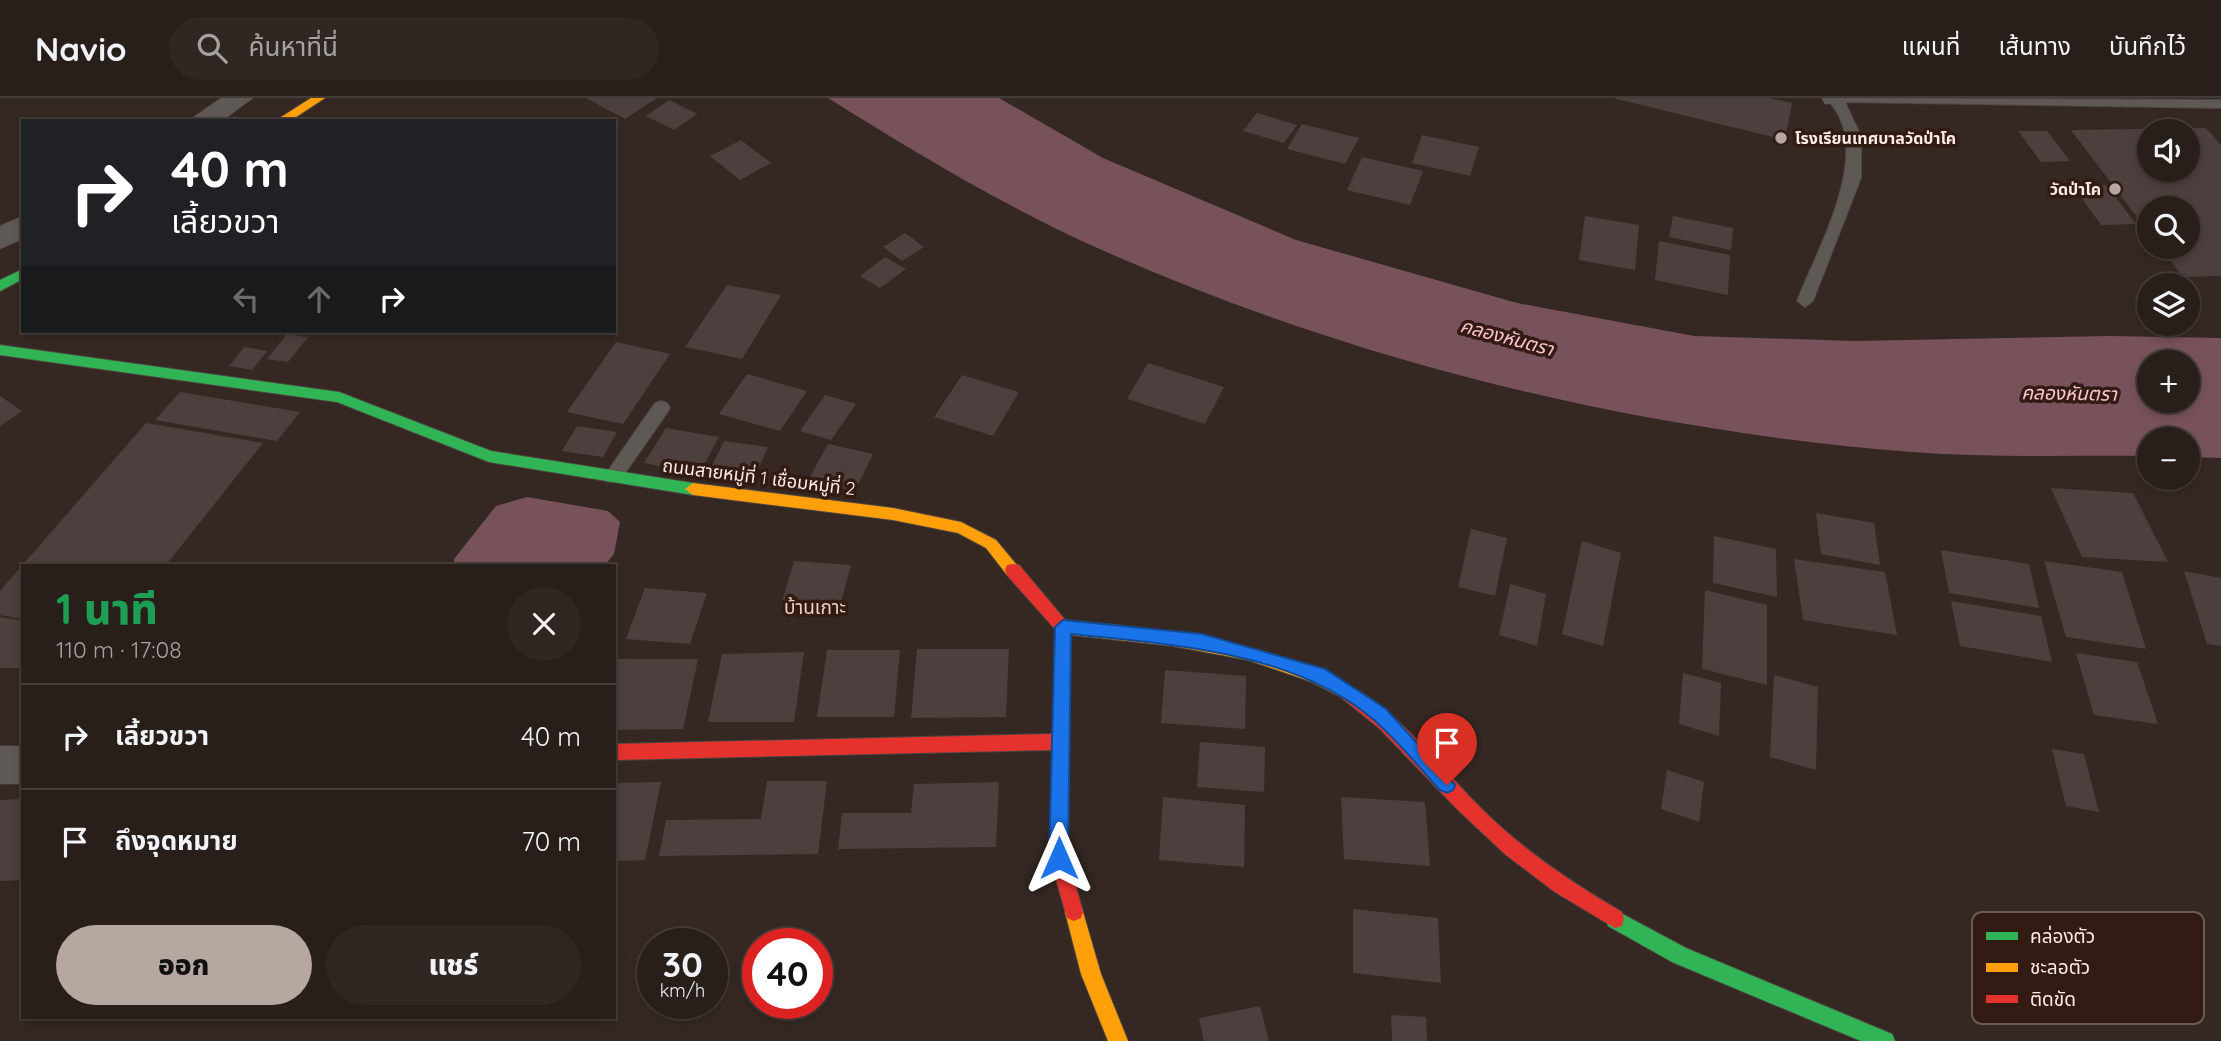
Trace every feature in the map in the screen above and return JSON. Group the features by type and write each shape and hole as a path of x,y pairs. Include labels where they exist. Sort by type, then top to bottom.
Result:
{"street":[{"path":"204,119 240,98"},
{"path":"284,119 319,98"},
{"path":"0,239 21,227"},
{"path":"0,286 21,274"},
{"name":"ถนนสายหมู่ที่ 1 เชื่อมหมู่ที่ 2","path":"0,350 339,397 489,456 613,477 893,513 961,528 991,544 1063,627"},
{"path":"1118,1041 1091,974 1059,858 1063,627 1202,642 1319,674 1380,715 1480,820 1561,888 1679,955 1885,1041"},
{"path":"616,752 1059,742"},
{"path":"0,765 21,765"}],"lane":[{"path":"1805,301 1853,178 1854,136 1834,98 2221,104"},
{"path":"613,477 661,408"}],"water":[{"name":"คลองหันตรา","path":"828,98 999,98 1103,158 1296,240 1517,303 1694,336 1855,341 2110,336 2221,338 2221,458 2200,457 2200,427 2137,427 2137,456 1941,454 1808,442 1704,427 1498,385 1397,358 1297,326 1199,290 1067,234 928,159"},
{"path":"527,497 608,511 620,522 614,554 606,564 454,564 454,559 496,506"}],"building":[{"path":"586,98 657,98 625,119"},
{"path":"1613,98 1769,98 1792,103 1785,140"},
{"path":"669,100 697,114 674,130 646,116"},
{"path":"1257,113 1297,125 1284,143 1243,131"},
{"path":"1302,124 1359,138 1345,164 1287,149"},
{"path":"2200,128 2206,128 2221,145 2221,276 2180,273 2169,259 2200,259 2200,196 2137,196 2137,217 2071,130 2137,129 2137,182 2200,182"},
{"path":"2018,131 2047,131 2070,161 2041,162"},
{"path":"1422,135 1479,147 1470,176 1412,163"},
{"path":"741,140 771,163 740,180 710,156"},
{"path":"1362,157 1423,171 1410,205 1347,190"},
{"path":"2072,185 2106,185 2136,224 2101,225"},
{"path":"1585,216 1639,225 1635,270 1579,260"},
{"path":"1673,216 1733,228 1731,250 1669,237"},
{"path":"905,233 924,247 902,261 883,247"},
{"path":"1659,241 1730,255 1728,295 1655,280"},
{"path":"885,257 906,269 880,288 860,276"},
{"path":"727,285 781,295 742,359 685,347"},
{"path":"287,334 308,337 288,362 267,359"},
{"path":"616,342 670,354 623,424 567,412"},
{"path":"244,347 267,351 252,370 229,366"},
{"path":"1148,363 1224,387 1205,424 1127,399"},
{"path":"747,374 807,391 780,431 719,414"},
{"path":"962,375 1019,392 993,436 934,417"},
{"path":"180,392 300,412 277,441 155,420"},
{"path":"825,395 856,404 831,440 800,431"},
{"path":"0,396 22,411 0,426"},
{"path":"146,423 263,443 167,564 23,564"},
{"path":"577,426 617,432 603,457 562,451"},
{"path":"666,428 719,437 699,474 644,463"},
{"path":"724,441 768,447 753,481 708,474"},
{"path":"828,444 873,454 855,491 808,480"},
{"path":"2051,488 2133,493 2168,562 2082,557"},
{"path":"1816,513 1874,523 1880,565 1821,554"},
{"path":"1471,529 1507,538 1495,596 1458,587"},
{"path":"1714,536 1776,549 1777,597 1713,583"},
{"path":"1582,541 1621,553 1603,646 1562,634"},
{"path":"1941,550 2029,564 2039,608 1949,593"},
{"path":"1794,559 1885,572 1897,635 1803,620"},
{"path":"794,561 851,565 840,606 782,602"},
{"path":"2044,561 2122,572 2146,649 2066,637"},
{"path":"21,567 21,619 0,615 0,591"},
{"path":"2184,571 2221,578 2221,646 2207,644"},
{"path":"1510,584 1546,594 1537,646 1499,635"},
{"path":"645,588 707,593 690,644 626,639"},
{"path":"1705,590 1767,605 1767,685 1702,669"},
{"path":"1951,601 2041,616 2052,662 1960,646"},
{"path":"0,617 21,621 21,668 0,668"},
{"path":"917,649 1009,649 1006,717 911,718"},
{"path":"827,650 900,650 894,717 817,717"},
{"path":"804,652 794,722 708,722 722,654"},
{"path":"2076,653 2137,662 2158,724 2094,715"},
{"path":"616,659 698,659 683,729 616,730"},
{"path":"1165,670 1246,676 1245,729 1161,723"},
{"path":"1683,673 1721,683 1719,736 1679,724"},
{"path":"1774,675 1818,687 1816,770 1770,757"},
{"path":"1200,742 1265,747 1264,792 1197,787"},
{"path":"2052,749 2084,754 2099,812 2066,806"},
{"path":"1667,770 1704,782 1699,822 1661,809"},
{"path":"767,781 827,781 818,854 659,856 666,820 761,819"},
{"path":"661,782 645,860 616,861 616,783"},
{"path":"999,782 996,847 838,849 842,813 911,813 914,784"},
{"path":"1163,797 1245,805 1244,867 1159,860"},
{"path":"1341,797 1425,802 1430,866 1344,859"},
{"path":"21,799 21,880 0,881 0,800"},
{"path":"1353,909 1438,918 1441,983 1353,973"},
{"path":"1260,1006 1269,1041 1204,1041 1199,1018"},
{"path":"1391,1015 1426,1017 1427,1041 1392,1041"}],"traffic: fast":[{"path":"0,286 21,274"},
{"path":"0,350 339,397 489,456 693,489"},
{"path":"1615,919 1679,955 1885,1041"}],"traffic: slow":[{"path":"284,119 319,98"},
{"path":"693,489 893,514 961,528 991,544 1013,570"},
{"path":"1063,627 1173,639 1248,653 1284,663 1349,694"},
{"path":"1074,912 1091,974 1118,1041"}],"traffic: jam":[{"path":"1013,570 1063,627 1059,858 1074,912"},
{"path":"1349,694 1386,722 1464,805 1512,848 1562,886 1615,919"},
{"path":"616,752 1059,742"}],"place":[{"name":"โรงเรียนเทศบาลวัดป่าโค","path":"1781,138"},
{"name":"วัดป่าโค","path":"2115,189"}],"district":[{"name":"บ้านเกาะ","path":"815,607"}],"route":[{"path":"1059,858 1063,627 1202,642 1319,674 1380,715 1447,785"}]}
